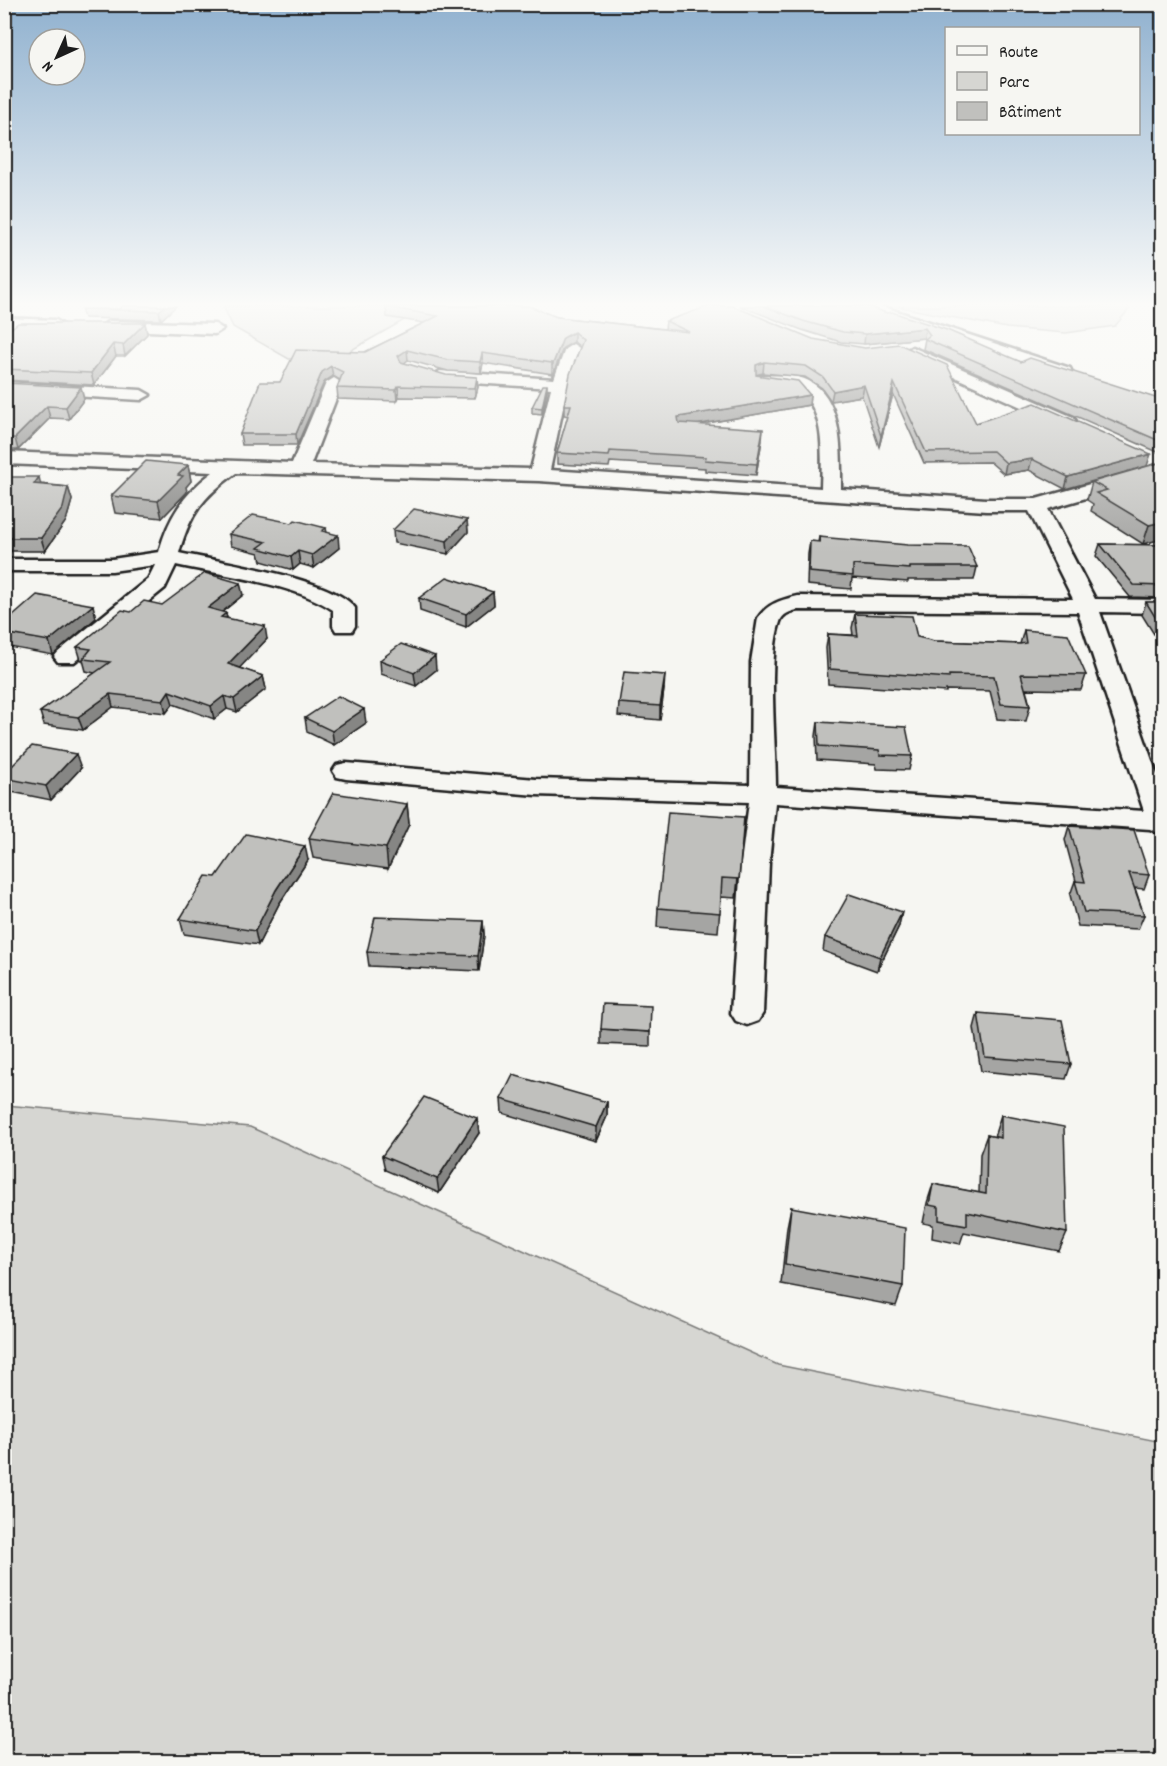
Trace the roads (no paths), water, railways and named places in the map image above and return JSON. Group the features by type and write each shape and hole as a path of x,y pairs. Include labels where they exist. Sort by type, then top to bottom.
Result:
{"street":[{"path":"28,388 141,395"},
{"path":"299,469 332,388"},
{"path":"539,475 560,388"},
{"path":"808,388 813,392 830,428 831,495"},
{"path":"991,388 1081,427"},
{"path":"1142,454 1162,463"},
{"path":"4,458 539,475 986,505 1036,505 1162,470"},
{"path":"66,657 157,583 166,569 179,521 202,488 232,467"},
{"path":"346,771 536,787 763,794 1162,823 1087,605 1036,505"},
{"path":"4,565 112,565 169,557 302,587 330,598 344,608 344,626"},
{"path":"747,1013 755,863 763,794 763,662 769,618 782,606 798,603 1162,606"}]}
